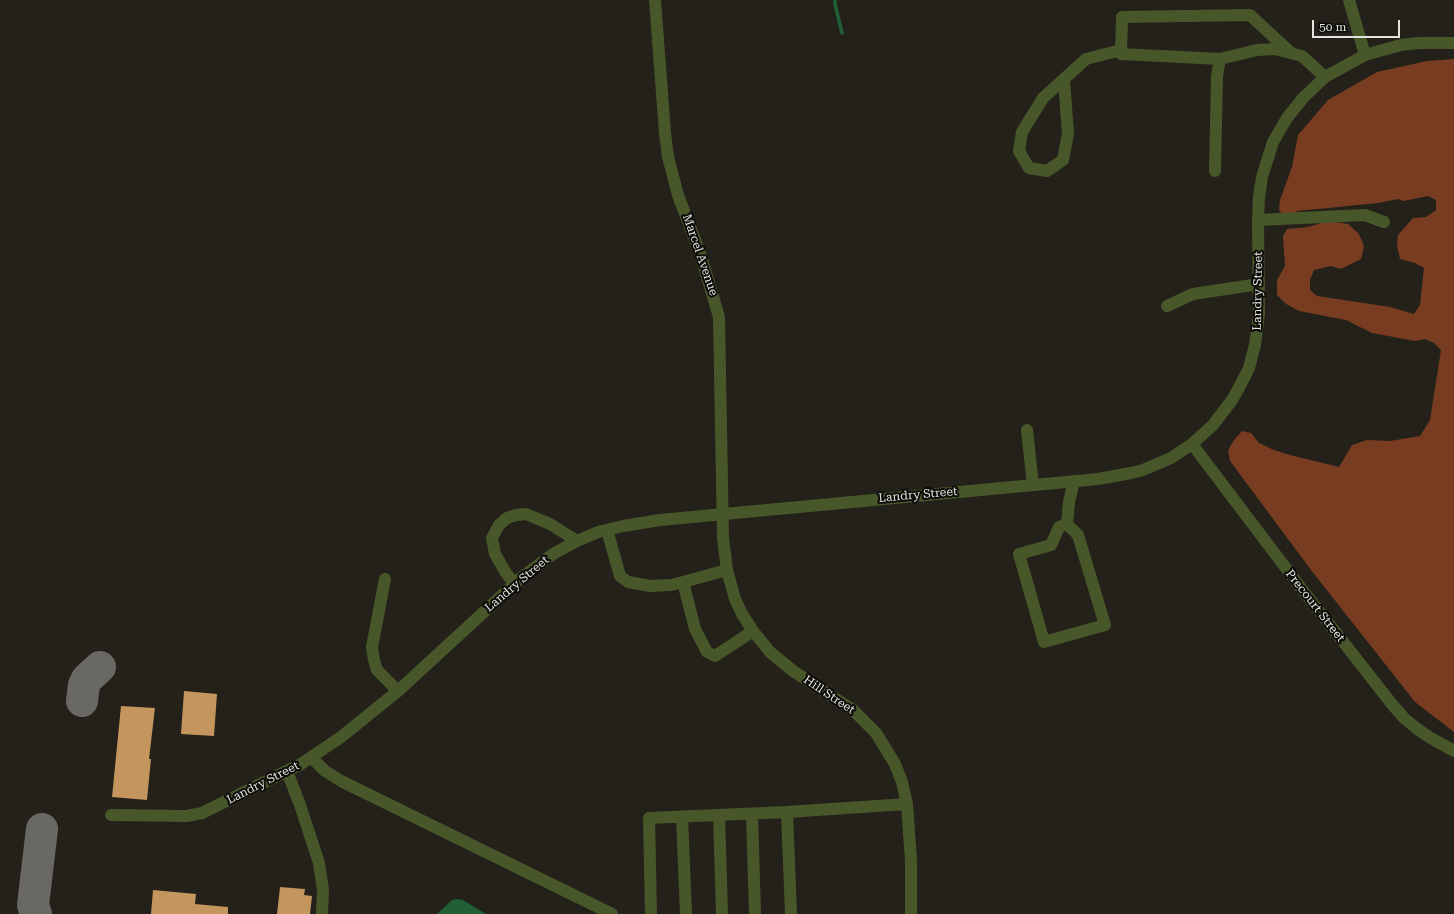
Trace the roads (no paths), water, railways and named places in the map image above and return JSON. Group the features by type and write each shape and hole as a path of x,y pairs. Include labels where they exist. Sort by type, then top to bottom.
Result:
{"street":[{"name":"Marcel Avenue","path":"656,0 668,158 678,195 700,253 719,317 723,513"},
{"path":"1349,0 1365,55"},
{"path":"1291,53 1250,15 1122,17 1121,54 1220,58 1257,50 1275,49 1302,56 1325,77"},
{"name":"Landry Street","path":"111,814 187,816 207,811 311,758 341,737 398,691 515,584 553,554 576,542 607,530 643,522 723,513 1033,485 1122,475 1143,470 1171,458 1192,444 1213,426 1228,407 1247,373 1257,335 1259,284 1258,220 1262,177 1273,142 1295,107 1325,77 1365,55 1401,46 1425,43 1454,43"},
{"path":"1064,80 1068,134 1063,160 1047,171 1029,168 1020,151 1022,132 1043,98 1086,59 1121,50"},
{"path":"1215,171 1217,76 1220,58"},
{"path":"1258,220 1365,215 1384,222"},
{"path":"1167,306 1193,294 1259,284"},
{"path":"1027,430 1033,485"},
{"name":"Precourt Street","path":"1192,444 1301,588 1391,703 1404,718 1416,728 1454,751"},
{"path":"1067,524 1069,502 1074,481"},
{"name":"Hill Street","path":"723,513 723,538 727,570 735,599 742,614 753,631 782,664 853,710 876,733 895,764 902,782 907,804 911,861 911,914"},
{"path":"515,584 506,573 495,554 492,538 499,524 507,518 516,514 526,514 550,524 576,542"},
{"path":"1067,524 1078,535 1105,625 1044,642 1019,554 1051,545 1059,527 1067,524"},
{"path":"607,530 620,576 628,582 650,586 671,585 727,570"},
{"path":"385,579 372,647 377,670 398,691"},
{"path":"683,582 694,629 707,652 715,656 753,631"},
{"path":"311,758 325,771 341,781 612,914"},
{"path":"287,771 319,863 323,890 322,914"},
{"path":"651,914 649,818 752,814 907,804"},
{"path":"787,812 791,914"},
{"path":"752,814 755,914"},
{"path":"719,815 722,914"},
{"path":"682,816 686,914"}],"waterway":[{"path":"835,0 842,33"}]}
